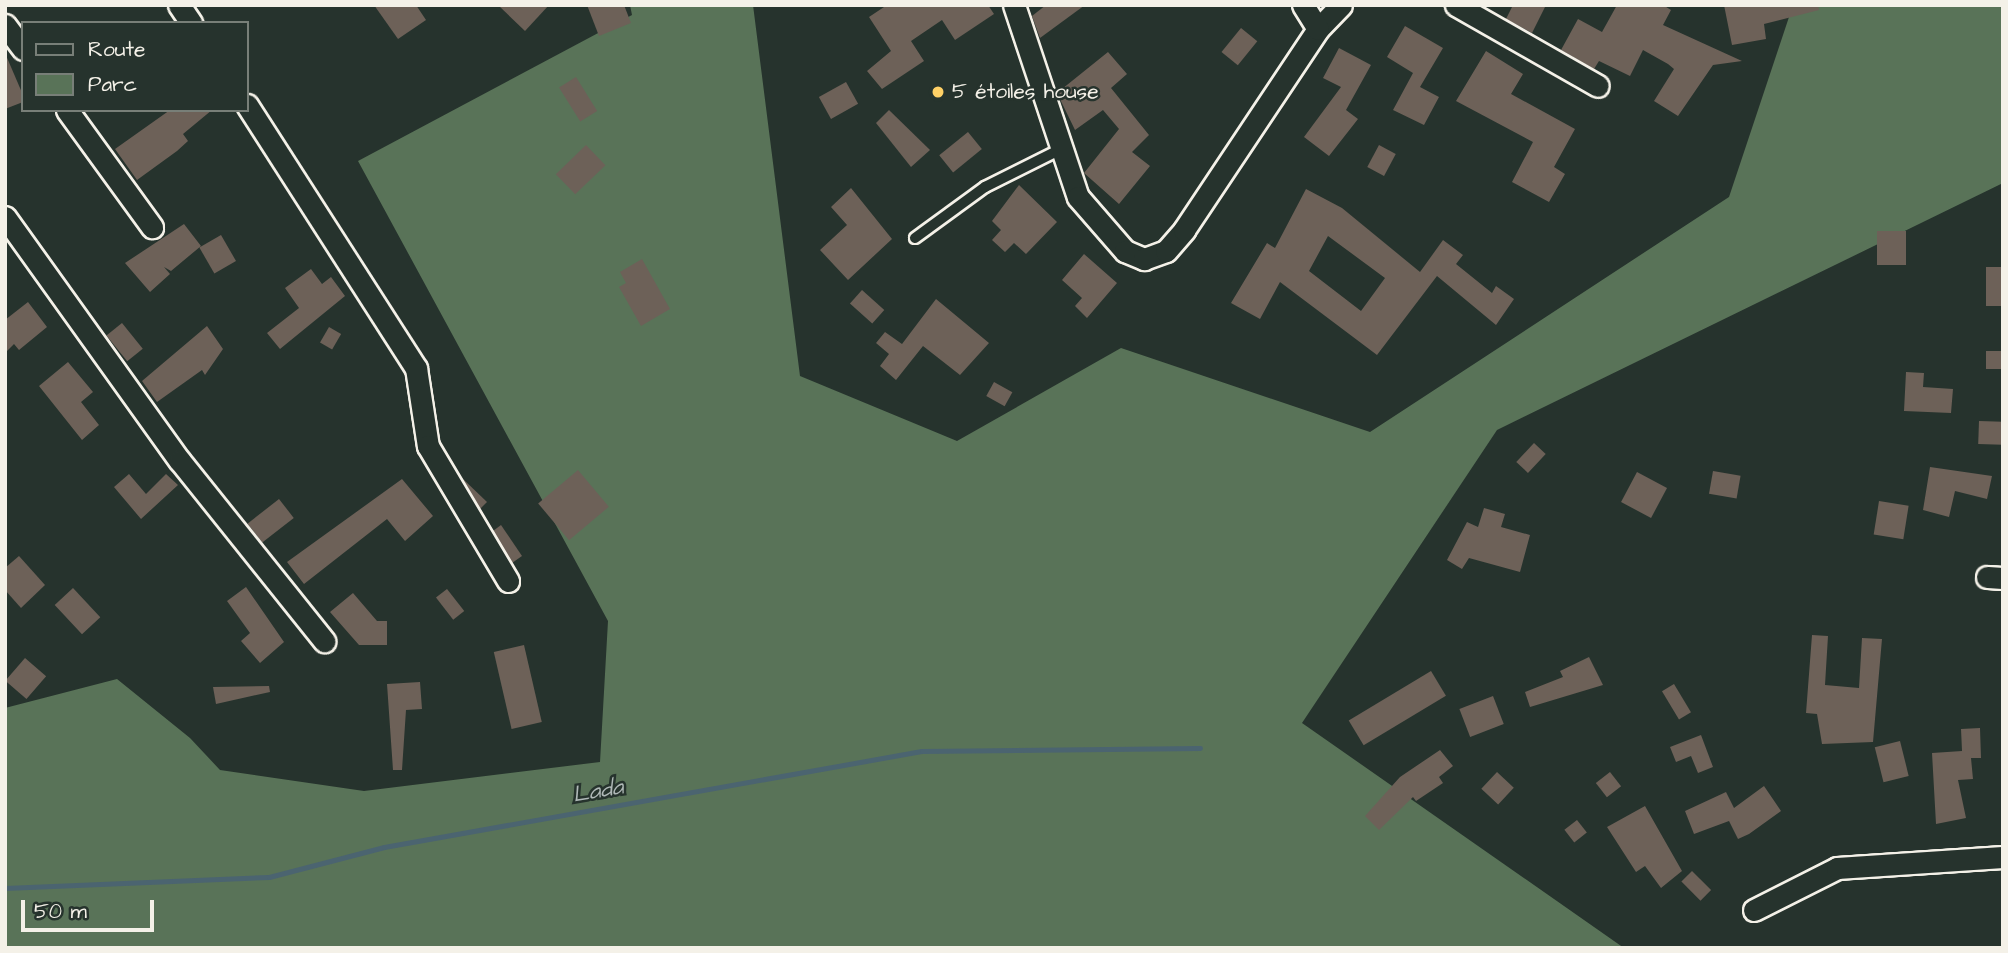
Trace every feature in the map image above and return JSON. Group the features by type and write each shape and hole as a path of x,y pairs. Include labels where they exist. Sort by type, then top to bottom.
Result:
{"street":[{"path":"179,5 190,21"},
{"path":"1014,5 1058,151 1078,197 1125,251 1144,259 1166,251 1216,189 1318,29 1341,5"},
{"path":"1303,5 1318,29"},
{"path":"1456,5 1598,86"},
{"path":"5,25 21,46"},
{"path":"248,107 416,368 428,446 508,581"},
{"path":"68,112 152,227"},
{"path":"5,217 180,461 324,641"},
{"path":"1754,910 1837,869 2003,858"}],"lane":[{"path":"915,238 985,187 1058,151"}],"green space":[{"path":"630,5 753,5 800,376 957,441 1121,348 1370,432 1729,197 1793,5 2003,5 2003,183 1497,430 1302,723 1624,948 5,948 5,708 117,679 190,738 220,770 364,791 600,762 608,621 358,161 632,15"}],"building":[{"path":"374,5 416,5 426,20 398,39"},
{"path":"498,5 549,5 525,31"},
{"path":"587,5 624,5 631,23 599,36"},
{"path":"887,5 988,5 994,14 955,40 942,20 911,41 924,61 882,89 867,71 891,51 869,17"},
{"path":"1046,5 1085,5 1040,38 1032,16"},
{"path":"1513,5 1546,5 1532,33 1506,19"},
{"path":"1617,5 1663,5 1671,10 1663,25 1742,61 1713,65 1678,116 1654,101 1674,69 1668,64 1643,50 1630,76 1599,61 1594,69 1561,50 1578,19 1602,32"},
{"path":"1724,5 1818,5 1819,10 1764,24 1766,39 1732,45"},
{"path":"1405,26 1443,48 1420,87 1439,97 1424,125 1393,110 1413,73 1387,57"},
{"path":"1241,28 1257,41 1238,65 1221,52"},
{"path":"1339,48 1371,65 1346,110 1358,119 1329,156 1304,137 1341,87 1323,78"},
{"path":"1486,51 1523,74 1511,94 1575,129 1554,167 1565,174 1549,202 1512,182 1533,142 1456,101"},
{"path":"1108,52 1127,74 1111,88 1149,135 1132,152 1150,166 1119,204 1084,173 1119,129 1103,110 1075,130 1057,93"},
{"path":"5,53 21,90 21,103 5,109"},
{"path":"576,77 597,111 580,122 559,88"},
{"path":"846,82 858,104 831,119 819,97"},
{"path":"889,110 930,150 911,167 876,123"},
{"path":"167,112 210,112 183,134 188,141 137,180 115,149"},
{"path":"968,132 982,149 953,172 939,155"},
{"path":"586,145 605,165 575,194 556,174"},
{"path":"1379,145 1396,154 1384,176 1367,167"},
{"path":"1019,185 1057,222 1026,254 1014,243 1005,252 992,240 1001,230 992,221"},
{"path":"851,188 892,239 848,280 820,250 847,225 831,207"},
{"path":"1306,189 1342,208 1420,272 1443,240 1463,255 1456,264 1492,293 1496,286 1514,299 1496,325 1437,276 1377,355 1280,282 1260,319 1231,303 1267,243 1275,248","holes":["1328,236 1385,278 1361,311 1309,271"]},
{"path":"184,224 201,246 171,271 164,267 170,274 150,292 125,263"},
{"path":"1877,231 1906,231 1906,265 1877,265"},
{"path":"221,235 236,261 214,273 199,248"},
{"path":"1084,254 1117,283 1087,318 1075,306 1082,298 1062,280"},
{"path":"642,259 670,309 641,326 619,287 626,283 620,272"},
{"path":"1986,267 2003,267 2003,306 1986,306"},
{"path":"311,269 322,284 331,277 345,296 280,349 267,333 299,308 285,288"},
{"path":"862,290 884,310 872,323 850,303"},
{"path":"936,299 989,343 960,375 923,346 896,380 880,366 889,354 876,343 885,332 902,344"},
{"path":"28,302 47,327 19,350 14,344 5,353 5,320"},
{"path":"122,323 143,349 127,361 106,336"},
{"path":"207,326 223,349 205,375 202,370 157,402 142,381"},
{"path":"329,327 341,334 332,350 320,343"},
{"path":"1986,351 2003,351 2003,369 1986,369"},
{"path":"68,362 93,392 81,402 99,425 82,440 39,386"},
{"path":"1906,372 1924,373 1923,387 1953,389 1951,413 1904,411"},
{"path":"994,382 1012,392 1005,406 986,396"},
{"path":"1979,421 2003,422 2002,445 1978,444"},
{"path":"1534,443 1546,454 1528,473 1516,462"},
{"path":"1930,467 1992,476 1987,499 1955,491 1949,517 1923,510"},
{"path":"578,470 609,507 569,540 538,503"},
{"path":"1713,471 1741,476 1737,499 1709,494"},
{"path":"1637,472 1667,488 1651,518 1621,502"},
{"path":"129,474 146,494 166,474 178,485 141,519 114,487"},
{"path":"402,479 433,516 405,541 387,519 304,584 287,562"},
{"path":"463,479 487,502 480,509"},
{"path":"279,499 294,518 262,543 247,524"},
{"path":"1879,501 1909,506 1903,539 1874,535"},
{"path":"1484,508 1505,514 1501,527 1530,535 1520,572 1469,558 1462,569 1447,560 1467,522 1478,527"},
{"path":"501,525 522,556 512,563 493,531"},
{"path":"19,556 45,585 21,608 5,590 5,568"},
{"path":"246,587 284,642 260,663 241,641 250,633 227,601"},
{"path":"73,588 100,617 82,634 55,605"},
{"path":"447,589 464,611 453,620 436,598"},
{"path":"353,593 377,621 387,621 387,645 359,645 330,612"},
{"path":"1812,635 1828,636 1825,685 1859,688 1862,638 1882,639 1873,742 1822,744 1817,714 1806,713"},
{"path":"524,645 542,722 512,729 494,652"},
{"path":"1589,657 1603,685 1530,707 1525,692 1563,677 1560,671"},
{"path":"25,658 46,676 26,699 5,681"},
{"path":"1431,671 1446,696 1364,745 1349,720"},
{"path":"420,682 422,709 406,710 402,770 393,770 387,684"},
{"path":"1674,684 1691,712 1679,719 1662,691"},
{"path":"269,686 270,692 216,704 213,687"},
{"path":"1493,696 1504,724 1470,737 1459,709"},
{"path":"1980,728 1981,758 1971,758 1973,779 1958,780 1966,818 1936,824 1932,753 1962,751 1961,729"},
{"path":"1701,735 1713,767 1698,773 1691,756 1676,762 1670,747"},
{"path":"1900,741 1909,776 1883,782 1875,747"},
{"path":"1440,750 1453,766 1439,777 1443,783 1416,801 1413,797 1379,830 1365,816 1400,777"},
{"path":"1497,772 1514,788 1498,805 1481,789"},
{"path":"1610,772 1621,786 1607,797 1596,783"},
{"path":"1764,786 1781,811 1749,834 1738,839 1729,821 1694,834 1685,811 1726,792 1734,808"},
{"path":"1645,806 1682,871 1661,888 1645,866 1636,872 1607,827"},
{"path":"1577,820 1587,833 1574,842 1564,830"},
{"path":"1692,871 1711,890 1700,901 1681,882"}],"waterway":[{"name":"Lada","path":"5,888 269,877 384,847 922,751 1200,748"}],"place":[{"name":"5 étoiles house","path":"938,92"}]}
